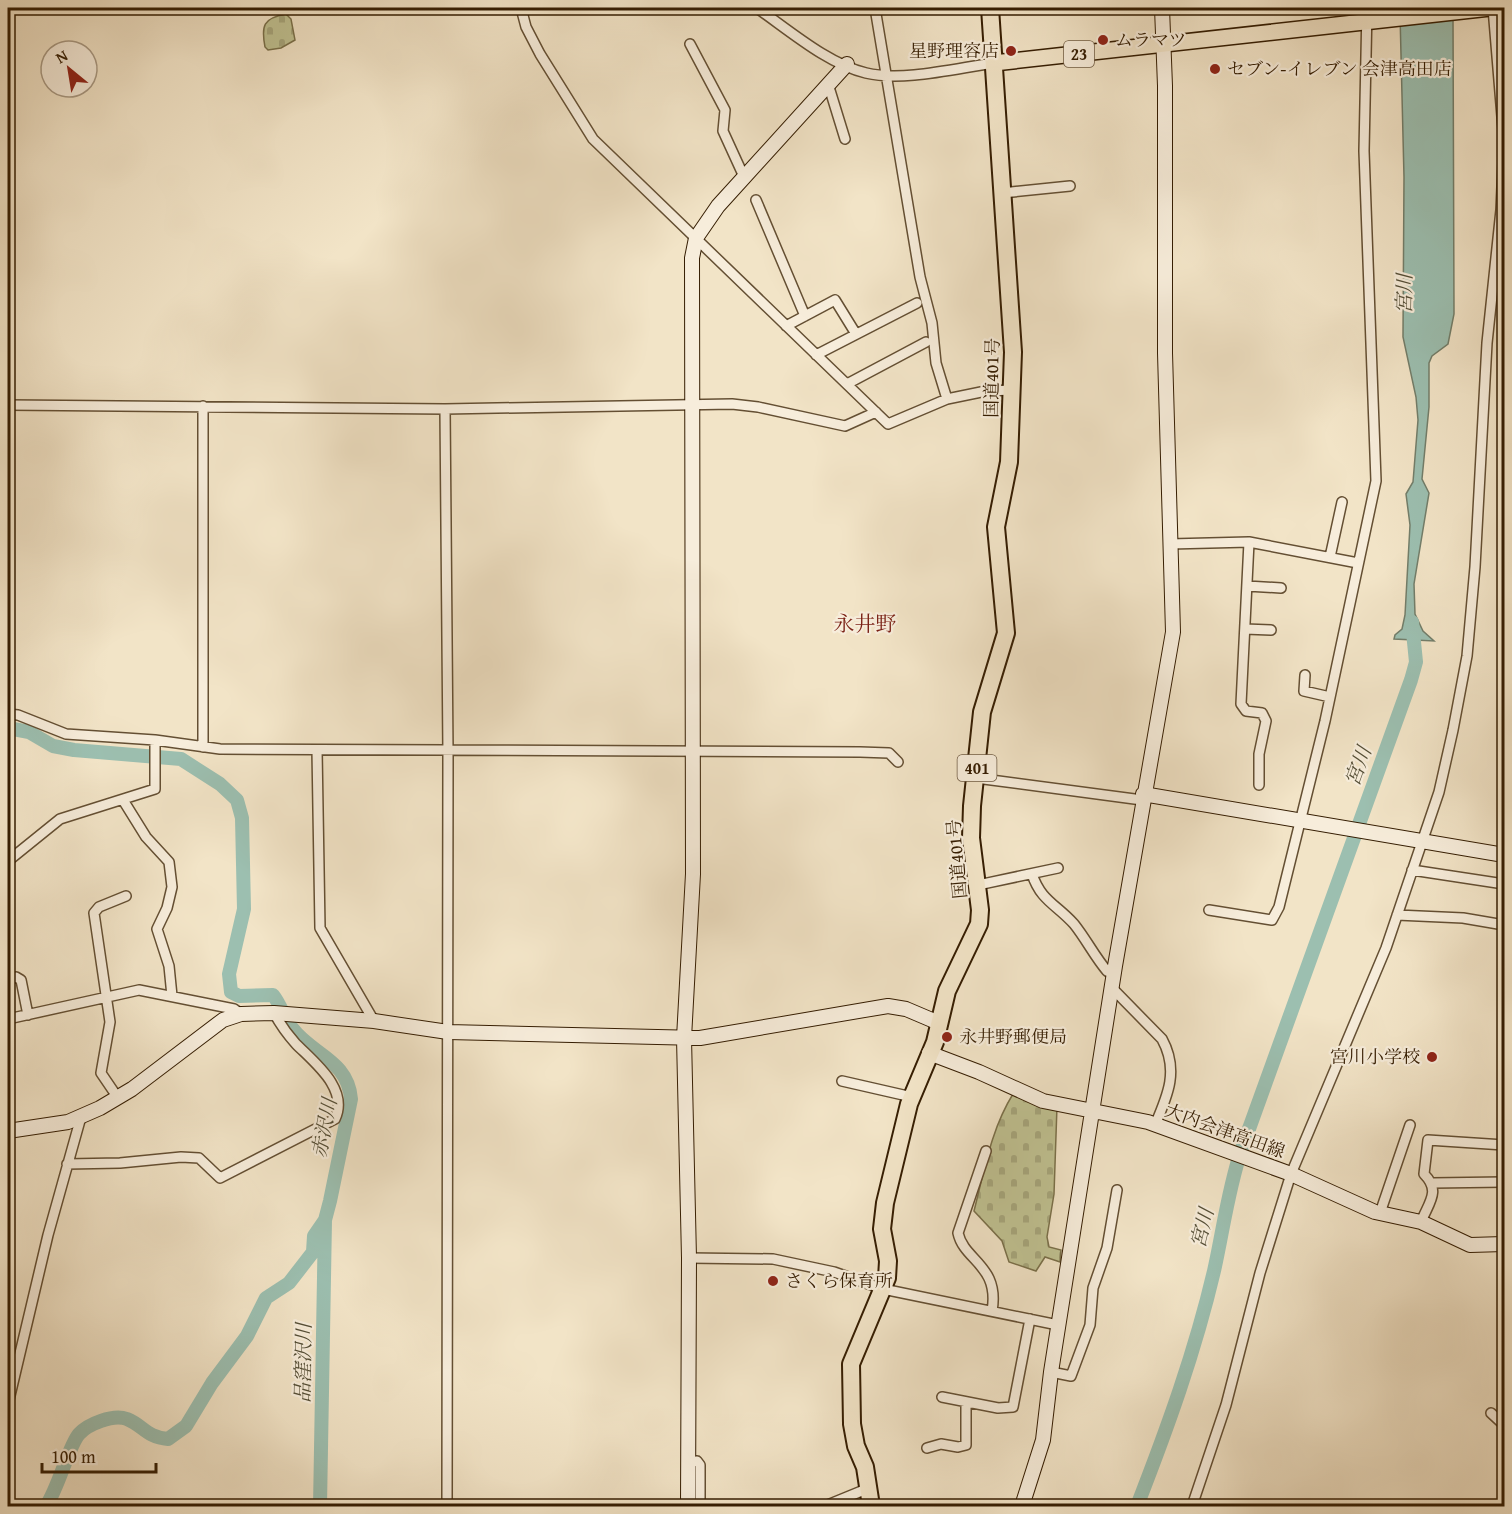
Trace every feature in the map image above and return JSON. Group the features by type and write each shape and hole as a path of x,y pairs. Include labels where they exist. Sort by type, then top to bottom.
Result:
{"highway":[{"name":"国道401号","path":"871,1506 869,1488 852,1424 850,1375 854,1358 888,1272 882,1229 885,1203 912,1096 930,1053 947,992 979,924 978,885 971,838 982,712 1006,633 996,527 1007,475 1014,352 990,8"}],"main road":[{"name":"23","path":"994,63 1492,8"}],"street":[{"path":"521,8 526,27 540,54 593,139 888,424 947,399 986,391 1013,390"},
{"path":"757,8 823,56 867,74 885,75 994,63"},
{"path":"875,8 923,297 932,323 936,363 947,399"},
{"path":"1022,1506 1043,1440 1058,1325 1142,797 1173,632 1165,353 1162,8"},
{"path":"1209,910 1272,920 1279,907 1303,822 1376,481 1376,408 1366,265 1364,151 1367,8"},
{"path":"1192,1506 1223,1415 1260,1273 1291,1174 1386,948 1420,839 1439,792 1465,666 1475,567 1487,343 1501,210 1504,141 1492,8"},
{"path":"690,44 725,110 723,131 745,179"},
{"path":"688,1506 689,1258 684,1038 693,874 692,258 696,238 718,206 829,87 847,64"},
{"path":"829,87 846,139"},
{"path":"1002,193 1070,186"},
{"path":"756,200 805,316"},
{"path":"786,326 838,301 856,334"},
{"path":"816,355 917,303"},
{"path":"847,384 926,342"},
{"path":"8,405 445,409 732,404 758,407 845,426 876,412"},
{"path":"203,406 203,747"},
{"path":"445,409 448,752 447,1506"},
{"path":"1330,557 1342,502"},
{"path":"1170,544 1249,542 1358,563"},
{"path":"1249,542 1242,706 1246,711 1262,713 1266,722 1259,754 1259,785"},
{"path":"1247,586 1281,588"},
{"path":"1245,628 1271,630"},
{"path":"1305,675 1304,691 1330,697"},
{"path":"8,714 18,715 66,734 155,740 203,747 448,752 889,753 898,762"},
{"path":"8,861 60,819 155,789 155,740"},
{"path":"317,750 320,928 374,1021"},
{"path":"976,778 1142,797 1420,839 1504,855"},
{"path":"123,800 150,841 169,862 172,887 167,908 157,929 169,966 172,996"},
{"path":"978,885 1058,868"},
{"path":"1412,870 1504,884"},
{"path":"1032,874 1042,896 1060,909 1075,926 1107,971 1115,966"},
{"path":"118,1098 102,1074 110,1022 94,913 99,907 126,896"},
{"path":"1397,915 1463,918 1504,925"},
{"path":"8,979 16,977 21,980 28,1015"},
{"path":"1112,988 1162,1039 1166,1047 1172,1081 1155,1125"},
{"path":"8,1019 139,990 234,1008 241,1014"},
{"path":"8,1131 49,1125 81,1117 118,1098 223,1020 241,1014 274,1012 374,1021 448,1032 684,1038 709,1037 888,1006 906,1009 939,1023"},
{"path":"67,1164 120,1163 181,1156 199,1158 220,1178 335,1119 339,1109 336,1093 322,1068 284,1030 274,1012"},
{"name":"大内会津高田線","path":"930,1053 1043,1101 1155,1125 1291,1174 1380,1213 1421,1222 1470,1245 1504,1244"},
{"path":"842,1081 912,1096"},
{"path":"8,1404 67,1164 81,1117"},
{"path":"1380,1213 1410,1125"},
{"path":"1421,1222 1434,1190 1433,1183 1424,1174 1428,1140 1504,1145"},
{"path":"986,1151 958,1233 960,1240 988,1273 992,1311"},
{"path":"1433,1183 1504,1182"},
{"path":"1051,1372 1071,1376 1088,1334 1093,1288 1107,1248 1117,1190"},
{"path":"689,1258 765,1257 834,1272 883,1289 1058,1325"},
{"path":"942,1397 1006,1409 1013,1407 1030,1319"},
{"path":"927,1448 941,1444 958,1447 966,1445 966,1402"},
{"path":"1491,1413 1504,1425"},
{"path":"688,1462 697,1461 700,1465 700,1506"},
{"path":"825,1506 869,1488"}],"green space":[{"path":"286,14 291,19 295,40 281,48 268,50 265,47 263,34 265,24 272,18"},
{"path":"1013,1094 1057,1106 1054,1194 1047,1237 1049,1247 1061,1250 1060,1262 1045,1257 1036,1271 1009,1262 1002,1241 974,1211 994,1136 1005,1107"}],"water":[{"path":"1404,8 1440,8 1453,17 1454,314 1448,344 1432,356 1429,363 1429,407 1422,479 1429,493 1414,584 1415,614 1423,631 1434,641 1394,639 1402,629 1405,615 1410,525 1406,494 1413,482 1418,420 1416,397 1403,337 1404,177 1400,14"}],"waterway":[{"name":"宮川","path":"1137,1506 1170,1419 1198,1331 1214,1271 1236,1166 1411,680 1416,662 1412,622"},
{"name":"赤沢川","path":"8,728 29,732 53,746 74,750 181,759 220,784 237,800 242,818 244,909 229,974 231,992 239,996 273,995 292,1028 343,1075 351,1099 330,1201 325,1220 314,1236 313,1252 289,1283 266,1298 247,1336 212,1383 186,1426 168,1439 150,1434 133,1422 121,1418 108,1419 88,1427 75,1440 46,1506"},
{"name":"品窪沢川","path":"320,1506 325,1220"}],"place":[{"name":"ムラマツ","path":"1103,40"},
{"name":"星野理容店","path":"1011,51"},
{"name":"セブン-イレブン 会津高田店","path":"1215,69"},
{"name":"永井野郵便局","path":"947,1037"},
{"name":"宮川小学校","path":"1432,1057"},
{"name":"さくら保育所","path":"773,1281"}],"district":[{"name":"永井野","path":"865,624"}]}
